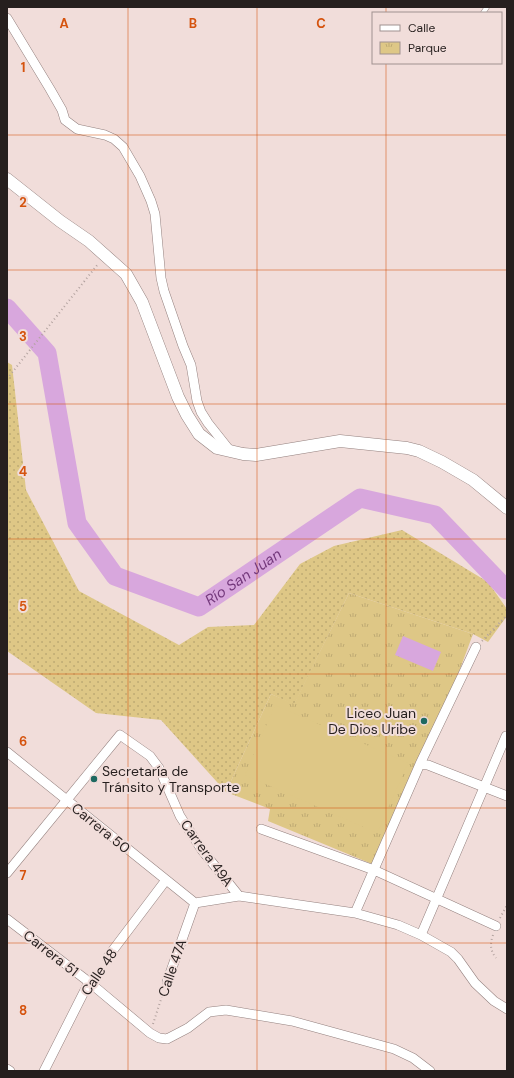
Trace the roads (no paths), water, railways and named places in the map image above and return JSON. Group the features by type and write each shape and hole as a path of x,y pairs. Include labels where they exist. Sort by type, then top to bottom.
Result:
{"main road":[{"path":"7,180 60,221 89,241 126,274 142,302 178,397 187,416 199,434 217,448 231,452 256,455 340,441 407,448 418,451 473,480 507,508"}],"street":[{"path":"7,18 62,110 65,120 77,129 105,135 114,139 124,147 140,176 152,201 155,214 164,291 183,346 191,364 197,401 201,412 208,423 231,452"},
{"path":"355,913 420,764 476,647"},
{"name":"Carrera 49A","path":"67,800 120,735 150,756 159,768 180,816 202,850 239,896"},
{"path":"421,935 506,736"},
{"name":"Carrera 50","path":"7,752 194,904"},
{"path":"420,764 428,765 507,796"},
{"path":"7,873 67,800"},
{"path":"261,829 374,870 496,926"},
{"name":"Calle 48","path":"107,958 166,880"},
{"path":"194,904 239,896 355,913 398,925 421,935 451,952 475,983 494,1001 507,1009"},
{"name":"Calle 47A","path":"168,982 194,904"},
{"name":"Carrera 51","path":"7,919 89,982 150,1033 159,1038 167,1039 188,1028 199,1018 209,1012 226,1010 292,1021 394,1049 413,1058 430,1071"},
{"name":"Calle 48","path":"44,1071 89,982"}],"waterway":[{"name":"Río San Juan","path":"7,308 47,353 77,523 115,576 199,607 360,498 435,515 507,590"}],"place":[{"name":"Liceo Juan De Dios Uribe","path":"424,721"},
{"name":"Secretaría de Tránsito y Transporte","path":"94,779"}]}
